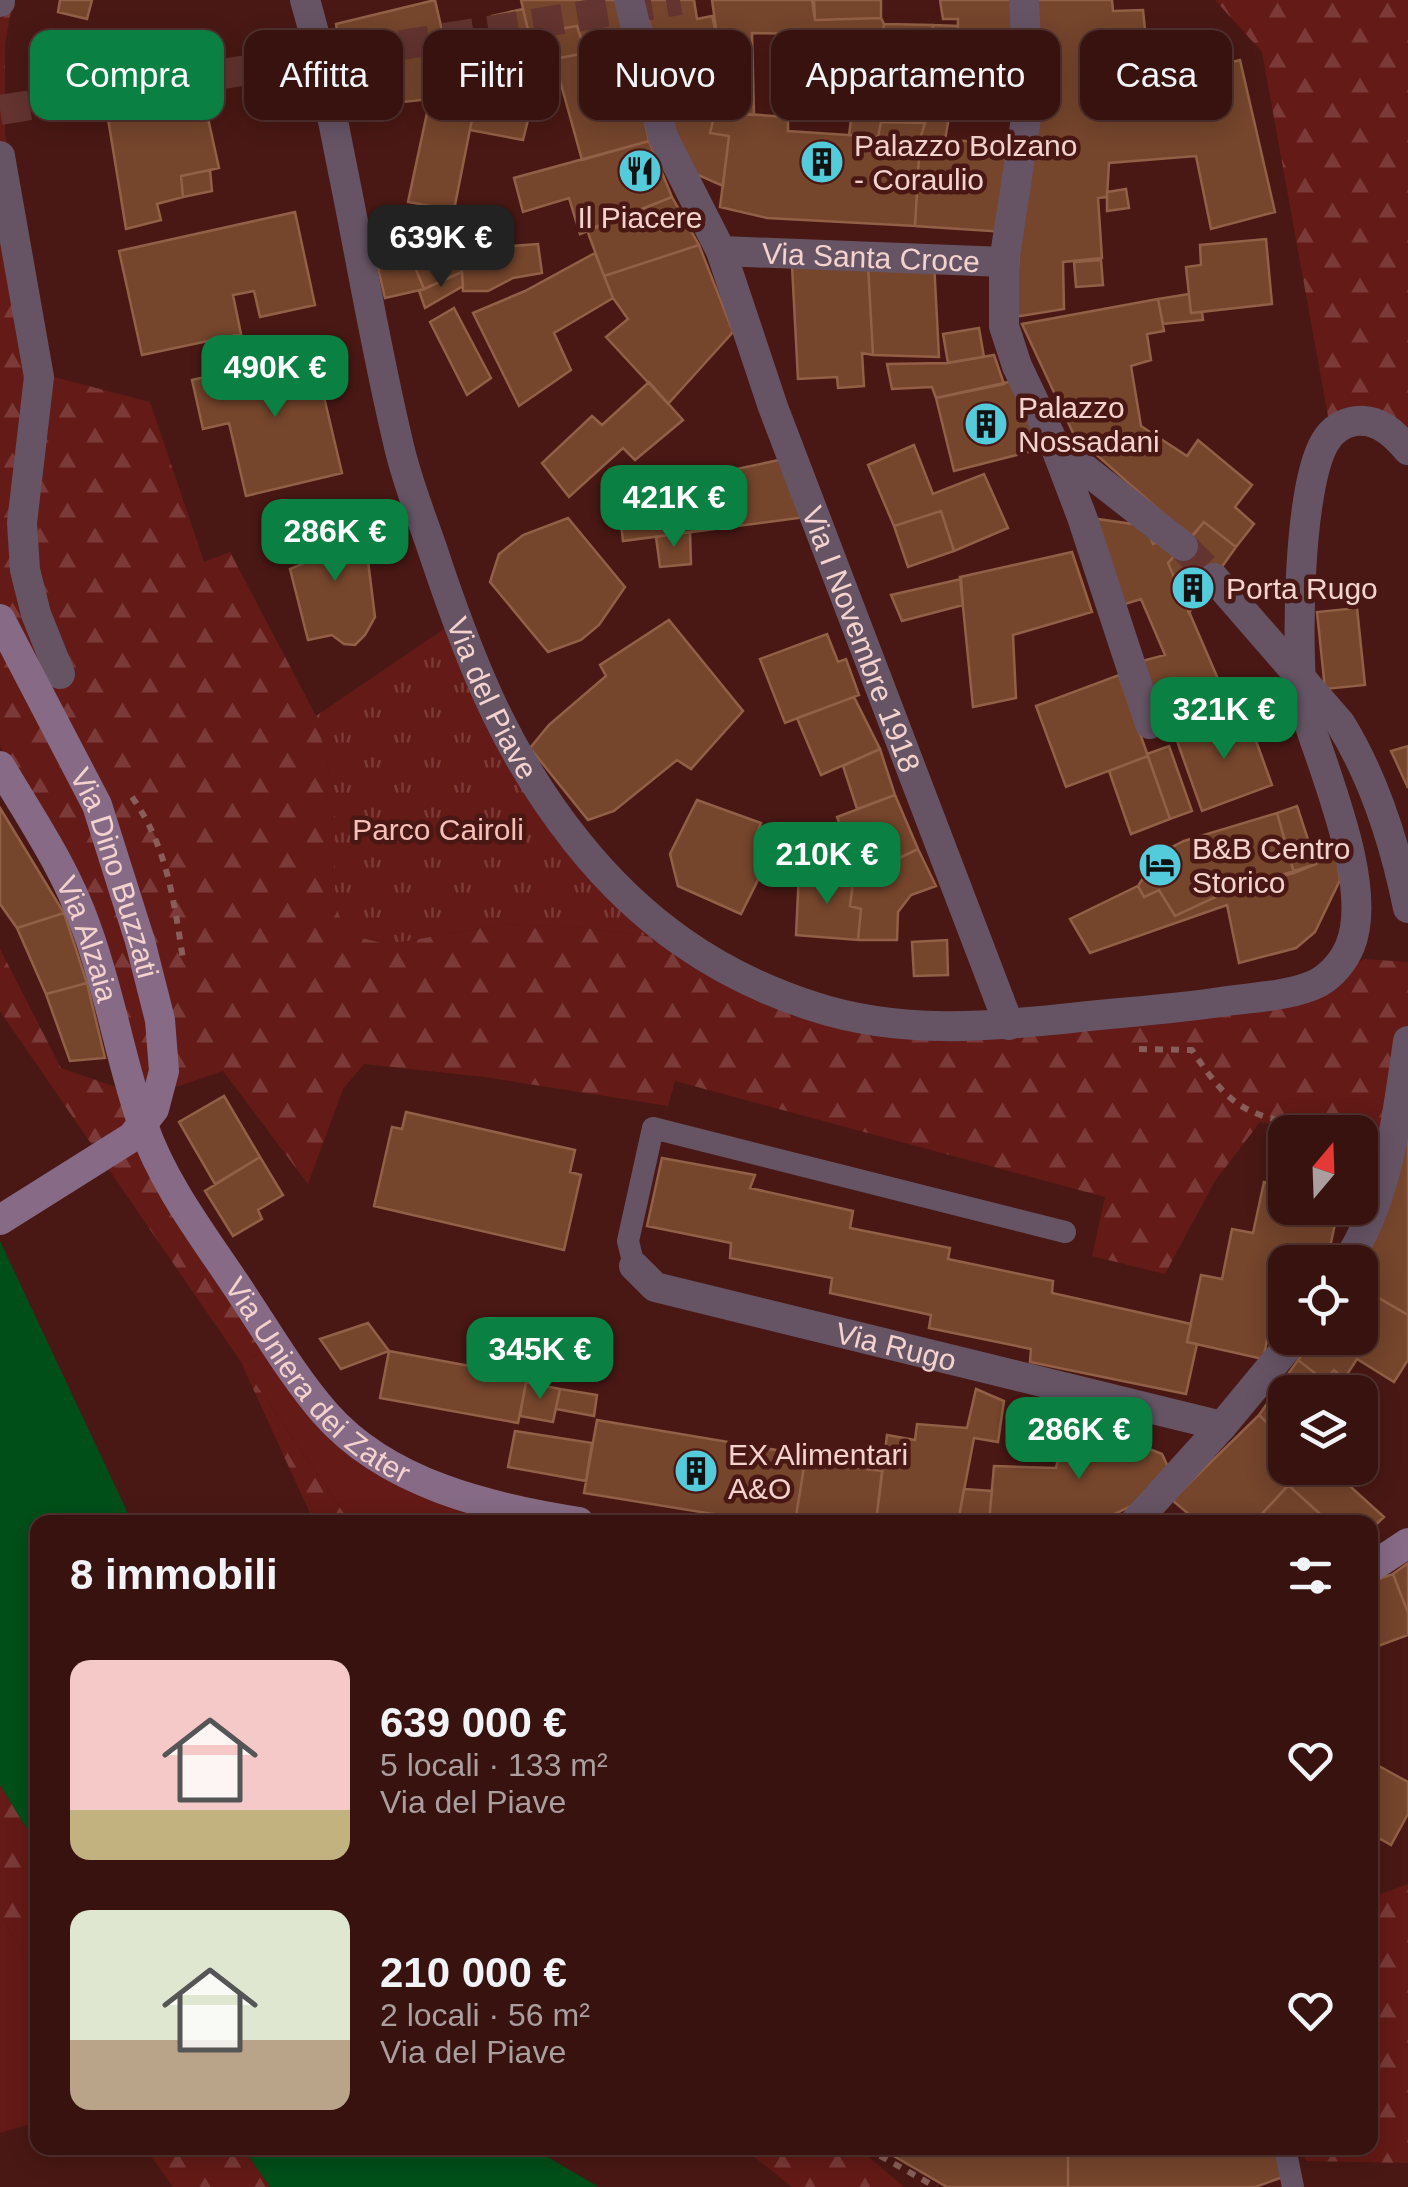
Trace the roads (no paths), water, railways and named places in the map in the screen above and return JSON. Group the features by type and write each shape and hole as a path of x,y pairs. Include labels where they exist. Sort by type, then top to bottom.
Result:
{"street":[{"name":"Via I Novembre 1918","path":"629,0 663,137 721,251 773,406 1010,1025"},
{"path":"1004,262 1027,118 1030,76 1024,0"},
{"name":"Via del Piave","path":"312,1 399,447 473,667 513,746 578,843 660,926 725,970 817,1008 872,1020 935,1027 1010,1025 1181,1008 1299,990 1331,974 1352,943 1358,906 1352,862 1311,730 1300,678"},
{"path":"0,156 38,378 22,523 25,570 36,614 60,674"},
{"name":"Via Santa Croce","path":"721,251 1004,262 1004,326 1017,366 1055,446 1082,517 1150,724"},
{"path":"1300,678 1304,555 1319,454 1338,427 1364,421 1395,435 1408,450"},
{"name":"Via Santa Croce","path":"1055,446 1184,546"},
{"path":"1214,578 1340,723 1353,744 1388,833 1408,908"},
{"name":"Via Dino Buzzati","path":"0,619 97,805 140,941 164,1048 160,1091 137,1131"},
{"name":"Via Alzaia","path":"0,766 74,894 92,946 137,1131"},
{"path":"1356,1245 1378,1200 1395,1128 1408,1041"},
{"path":"0,1220 137,1131"},
{"name":"Via Uniera dei Zater","path":"137,1131 214,1252 325,1413 370,1454 399,1470 476,1500 529,1515"},
{"name":"Via Rugo","path":"634,1266 655,1287 1222,1426"},
{"path":"1141,1515 1280,1355"},
{"path":"1378,1563 1408,1542"}],"lane":[{"path":"634,1266 628,1241 652,1128 1064,1232"},
{"path":"1286,2155 1293,2187"}],"tunnel":[{"path":"0,110 680,0"},
{"path":"1183,546 1214,578"}],"place":[{"name":"Palazzo Bolzano - Coraulio","path":"822,162"},
{"name":"Il Piacere","path":"640,171"},
{"name":"Palazzo Nossadani","path":"986,424"},
{"name":"Porta Rugo","path":"1193,588"},
{"name":"B&B Centro Storico","path":"1160,865"},
{"name":"EX Alimentari A&O","path":"696,1471"}],"park label":[{"name":"Parco Cairoli","path":"438,829"}]}
